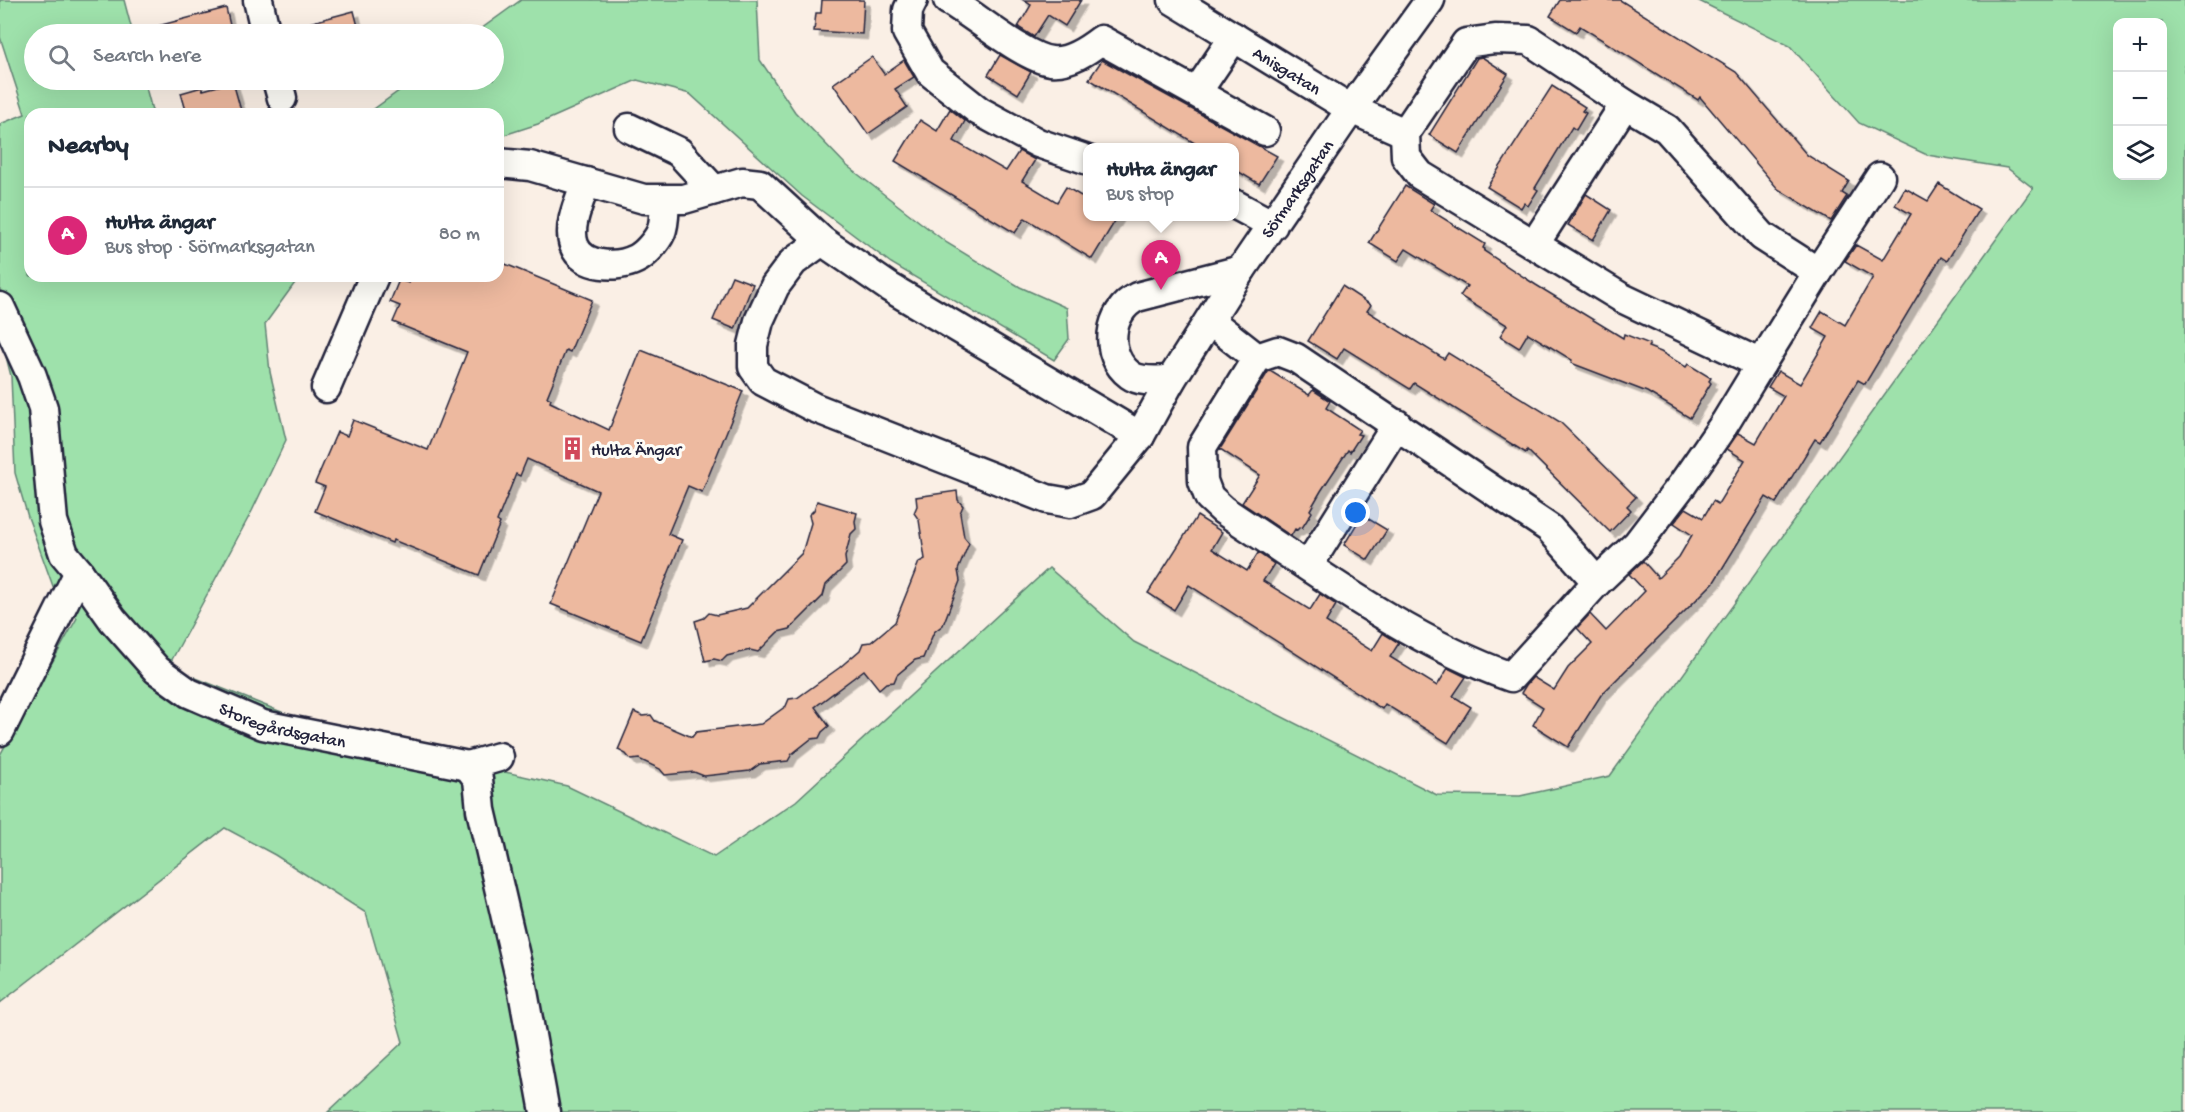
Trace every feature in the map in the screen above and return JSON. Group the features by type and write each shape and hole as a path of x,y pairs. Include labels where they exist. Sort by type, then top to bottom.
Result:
{"street":[{"path":"258,0 264,24"},
{"path":"913,0 908,10 907,32 930,72 979,111 1038,143 1083,158"},
{"path":"948,0 1030,54 1051,61 1066,60 1101,40 1265,131"},
{"name":"Anisgatan","path":"1173,0 1351,109 1405,133"},
{"name":"Sörmarksgatan","path":"822,241 793,262 775,286 759,321 753,345 753,367 763,381 813,407 1047,499 1070,502 1092,495 1140,436 1171,380 1241,270 1351,109 1430,0"},
{"path":"1197,92 1234,37"},
{"path":"1761,364 1622,298 1420,175 1406,157 1405,133 1466,43 1495,39 1529,40 1667,129 1762,236 1818,272"},
{"path":"1534,245 1625,104"},
{"path":"629,128 679,152 714,190"},
{"path":"504,164 530,166 644,200 684,199 742,182 760,184 822,241 889,287 1140,436"},
{"path":"1597,582 1549,528 1296,358 1278,351 1257,358 1202,447 1203,481 1209,497 1222,510 1402,626 1474,664 1511,677 1597,582 1637,544 1682,485 1725,423 1818,272 1880,177"},
{"path":"586,182 577,207 572,232 574,246 580,255 593,262 616,265 644,254 661,232 665,200"},
{"path":"1239,207 1273,225"},
{"path":"1171,380 1144,380 1130,375 1119,363 1112,337 1119,311 1137,297 1241,270"},
{"path":"326,388 371,282"},
{"name":"Storegårdsgatan","path":"0,307 32,376 43,408 53,521 64,554 112,621 157,670 198,698 263,725 468,766"},
{"path":"1210,321 1257,358"},
{"path":"1308,566 1397,424"},
{"path":"0,731 79,572"},
{"path":"499,757 468,766 478,779 481,810 522,987 545,1112"}],"green space":[{"path":"0,0 124,0 130,24 24,24 24,90 147,90 151,108 24,108 24,111 0,37"},
{"path":"521,0 757,0 760,60 795,112 846,165 947,243 1020,287 1067,308 1069,339 1054,360 891,263 802,196 690,94 637,80 538,124 504,135 504,108 375,108 400,90 504,90 504,24 488,24"},
{"path":"1697,0 2185,0 2185,1112 328,1112 403,1042 366,913 275,855 225,828 0,1003 0,755 77,618 54,589 15,473 11,376 0,333 0,124 24,114 24,282 296,282 265,324 270,372 286,440 252,511 168,667 337,734 567,786 714,857 796,801 1049,568 1134,642 1437,795 1520,796 1610,776 2033,188 2007,168 1927,155 1859,123 1790,46"}],"building":[{"path":"822,0 864,0 862,34 814,31 816,13 821,13"},
{"path":"1023,0 1081,0 1065,26 1048,15 1034,37 1018,27 1031,5"},
{"path":"1560,0 1620,0 1736,72 1807,155 1849,181 1842,193 1847,196 1831,221 1778,189 1700,97 1698,100 1580,26 1576,32 1550,16"},
{"path":"226,8 230,24 165,24"},
{"path":"354,11 357,24 305,24"},
{"path":"1000,55 1031,72 1018,94 988,75"},
{"path":"872,57 884,74 904,60 914,77 895,89 907,107 868,134 833,84"},
{"path":"1482,57 1508,74 1458,153 1429,135 1477,58"},
{"path":"1102,60 1277,156 1259,184 1239,172 1239,143 1194,143 1089,79"},
{"path":"1552,86 1585,107 1582,111 1586,113 1576,130 1572,127 1535,188 1538,190 1528,206 1524,203 1521,208 1487,187"},
{"path":"192,90 235,90 240,108 185,108 181,93"},
{"path":"950,109 965,121 954,141 1006,171 1019,151 1035,160 1022,181 1057,202 1066,187 1083,197 1083,221 1115,221 1092,259 1025,218 1015,233 895,161 920,120 937,131"},
{"path":"1939,184 1979,209 1947,261 1941,257 1865,384 1858,380 1820,442 1815,439 1776,503 1766,497 1714,582 1601,695 1568,747 1533,725 1543,707 1521,693 1526,685 1533,677 1554,690 1568,668 1592,644 1577,628 1590,614 1606,631 1645,591 1629,574 1643,561 1658,578 1679,557 1692,535 1674,523 1686,508 1703,518 1713,501 1718,504 1745,460 1727,449 1738,433 1756,443 1784,396 1768,387 1778,371 1800,384 1828,337 1812,328 1822,311 1845,325 1873,277 1845,261 1856,245 1883,260 1911,214 1895,205 1905,188 1928,201"},
{"path":"1405,186 1434,204 1430,210 1485,244 1484,251 1536,285 1623,338 1624,334 1650,344 1648,347 1686,367 1688,364 1711,378 1709,381 1711,383 1690,418 1647,392 1571,363 1572,360 1528,333 1519,348 1500,336 1507,325 1460,296 1467,286 1406,249 1398,261 1369,243"},
{"path":"1586,194 1611,210 1593,240 1568,225"},
{"name":"Hulta Ängar","path":"504,263 592,300 570,352 566,350 547,397 551,399 550,402 609,430 641,350 743,391 702,492 688,486 668,534 682,540 641,641 551,604 598,491 527,459 520,476 516,474 497,521 500,523 479,575 393,540 392,543 315,511 325,487 315,483 337,432 347,436 353,420 428,450 467,352 393,322 400,306 390,302 398,282 504,282"},
{"path":"732,276 753,284 735,329 713,320"},
{"path":"1342,286 1371,305 1367,311 1444,359 1448,353 1560,422 1636,497 1627,506 1631,510 1610,532 1527,450 1526,453 1414,383 1410,389 1344,348 1337,359 1308,341"},
{"path":"1270,371 1309,395 1313,390 1330,401 1326,408 1360,430 1357,434 1361,435 1350,452 1348,450 1321,491 1302,528 1295,529 1291,536 1242,503 1260,475 1220,449"},
{"path":"957,491 958,500 963,506 960,513 964,537 969,543 958,570 960,581 943,625 934,632 923,658 915,660 897,675 894,682 886,683 879,689 864,670 815,707 829,726 819,738 811,739 792,754 788,761 760,764 750,771 704,776 694,772 665,775 660,769 639,759 631,760 618,750 634,712 643,716 651,715 655,721 692,737 696,732 761,724 786,706 789,699 797,698 839,668 860,650 863,643 871,642 895,622 919,562 925,559 919,520 914,513 917,506 916,497"},
{"path":"817,501 857,513 856,529 851,534 845,557 846,565 826,585 823,596 790,629 778,632 758,652 750,650 727,656 722,661 714,659 705,661 695,621 704,618 709,613 717,615 747,608 802,553 811,523 809,515 814,510"},
{"path":"1362,515 1387,530 1368,560 1344,545"},
{"path":"1197,516 1222,532 1212,549 1247,571 1258,553 1274,564 1263,581 1310,610 1320,594 1336,605 1326,622 1372,651 1383,633 1399,643 1390,657 1437,686 1448,668 1466,677 1453,696 1471,707 1448,743 1385,704 1382,709 1189,585 1174,610 1148,593"}],"place":[{"name":"Hulta ängar","path":"1161,290"},
{"name":"Hulta Ängar","path":"573,449"}]}
